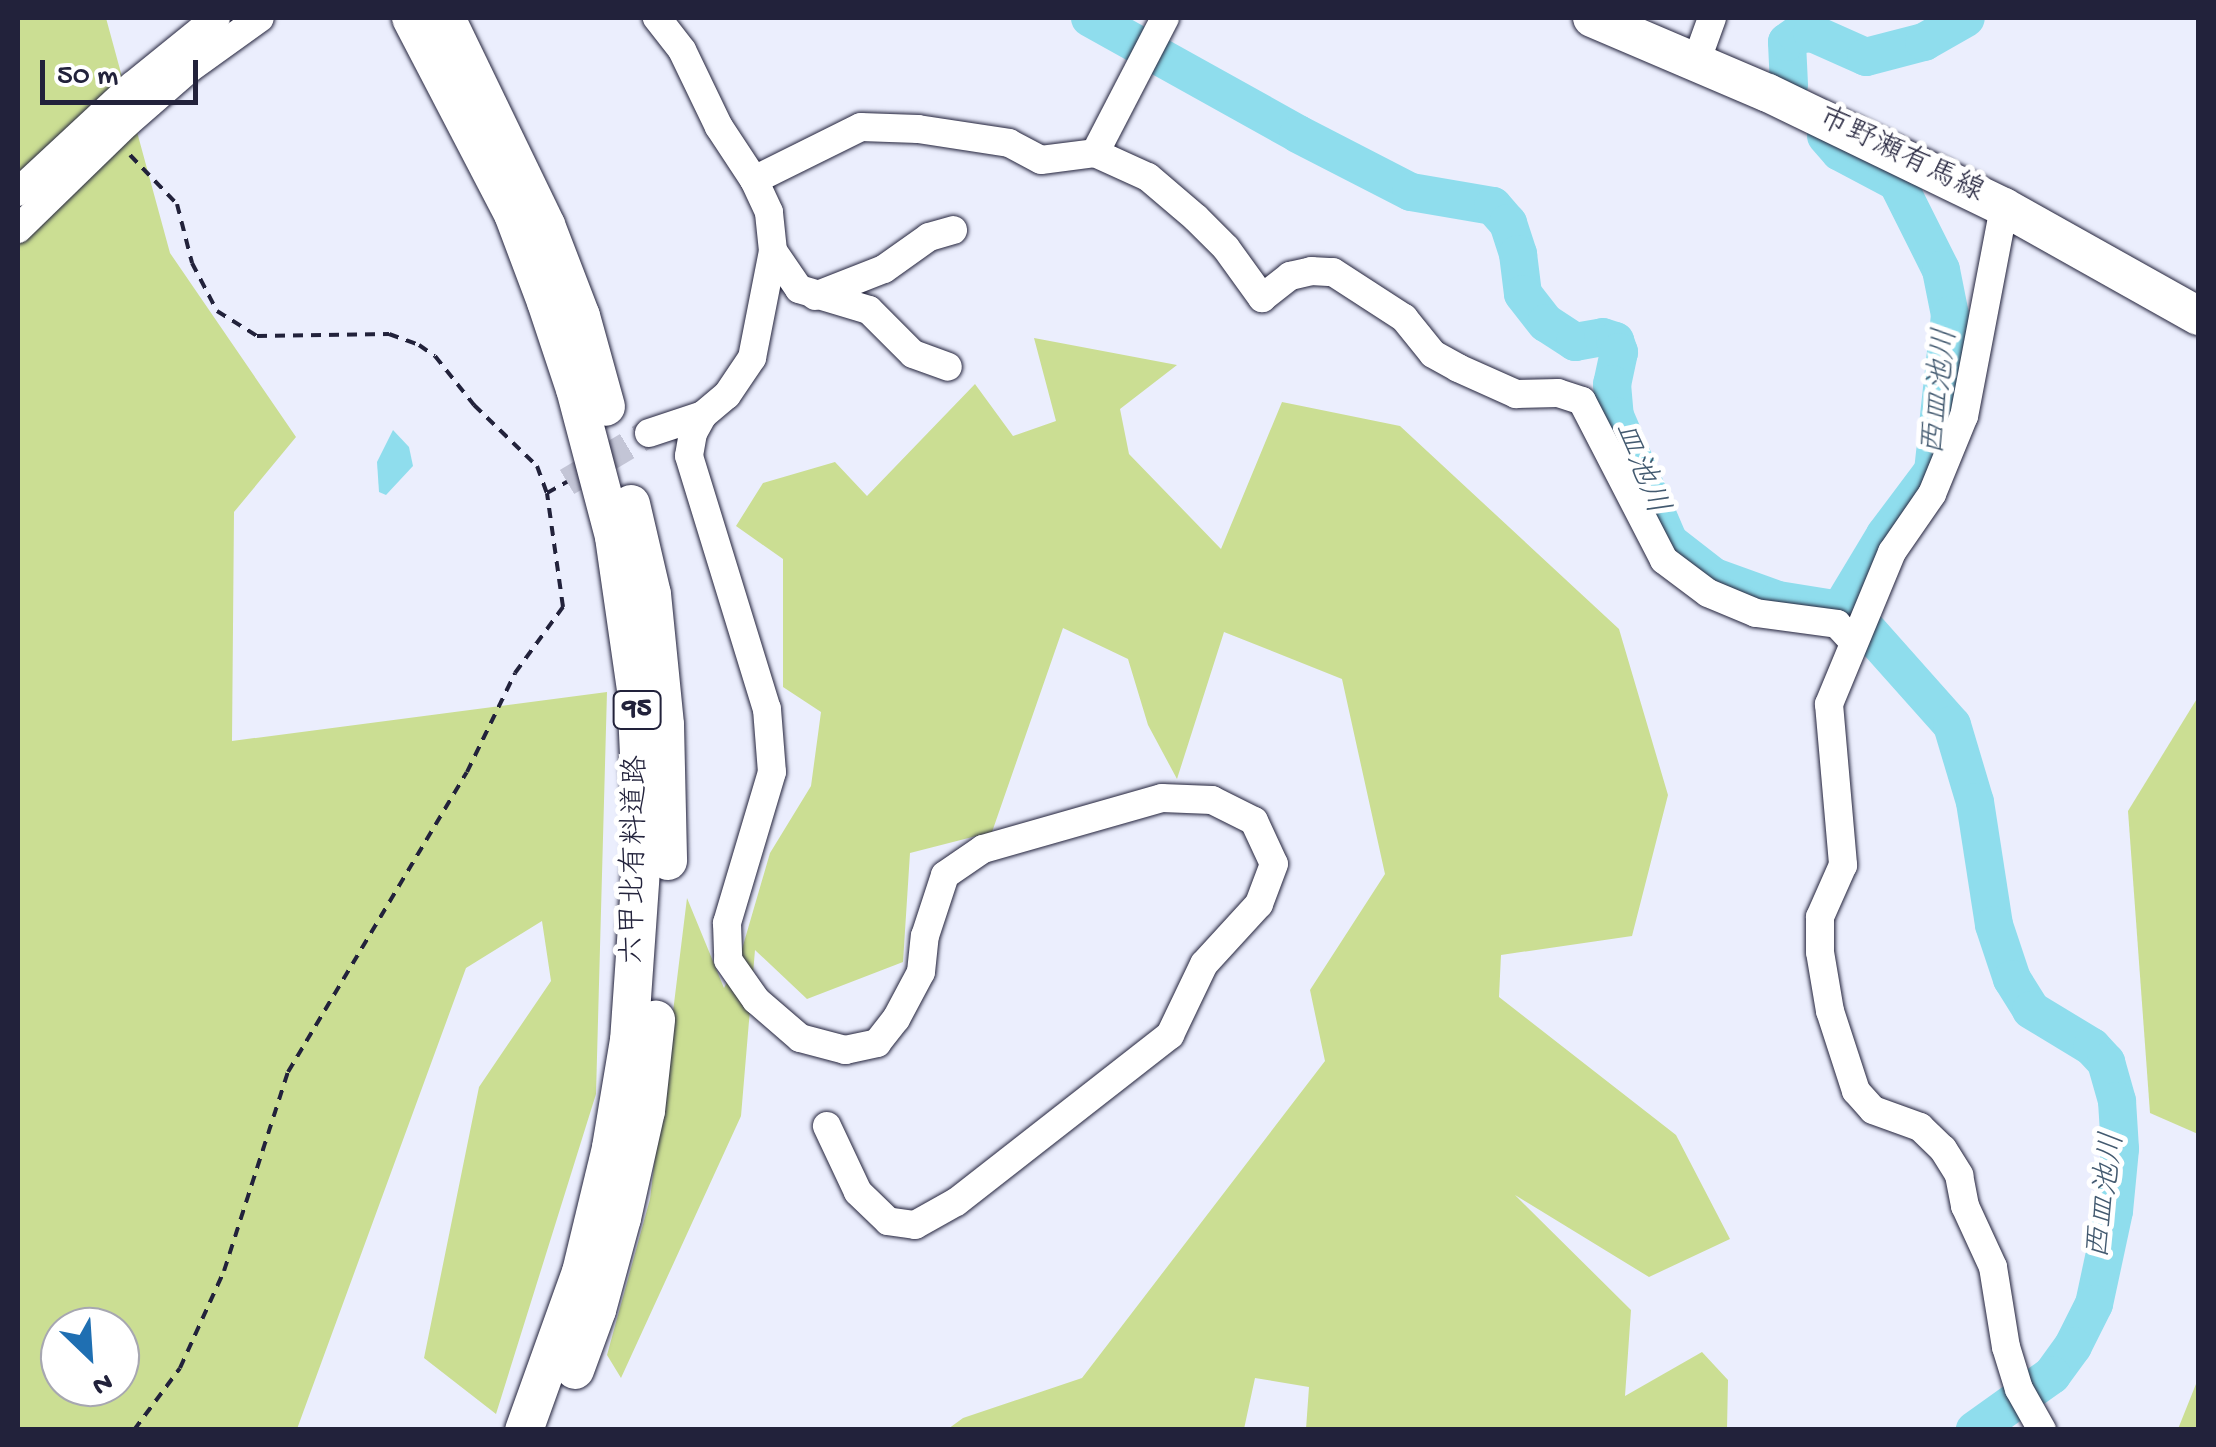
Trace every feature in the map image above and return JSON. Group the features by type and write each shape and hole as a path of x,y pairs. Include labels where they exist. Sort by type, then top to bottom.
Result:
{"main road":[{"name":"六甲北有料道路","path":"411,18 513,214 546,302 575,389 614,537 636,689 643,841 629,1040 611,1148 581,1272 524,1430"},
{"name":"六甲北有料道路","path":"446,18 502,125 581,316 652,594 666,725 669,831 665,940 646,1111 597,1310 552,1430"},
{"name":"市野瀬有馬線","path":"1592,18 1695,66 1768,94 2004,207 2198,316"}],"street":[{"path":"18,192 132,86 216,18"},
{"path":"18,229 189,69 260,18"},
{"path":"657,18 682,50 718,127 754,180 768,212 774,251 752,358 727,394 702,415 693,432 689,456 767,709 772,772 727,923 728,960 756,1000 800,1038 845,1050 877,1043 896,1019 921,972 925,936 945,875 983,849 1162,798 1212,800 1254,821 1274,864 1259,904 1204,964 1170,1035 956,1202 915,1225 888,1221 858,1192 827,1126"},
{"path":"1096,153 1166,18"},
{"path":"1695,66 1712,18"},
{"path":"754,180 862,127 918,129 1010,142 1041,160 1096,153 1148,177 1196,218 1226,248 1262,298 1290,276 1332,272 1404,318 1433,354 1458,368 1516,394 1558,393 1582,401 1664,560 1724,600 1756,613 1858,628"},
{"path":"2004,207 1964,416 1932,494 1892,552 1829,704 1843,865 1820,916 1820,952 1830,1011 1856,1091 1873,1110 1920,1127 1943,1149 1959,1175 1964,1206 1994,1267 2006,1348 2031,1410"},
{"path":"815,296 884,268 929,237 953,230"},
{"path":"774,251 799,289 869,310 913,354 948,367"},
{"path":"649,432 702,415"}],"path":[{"path":"112,138 177,204 192,263 217,311 257,336 389,334 435,356 474,404 537,466 547,494 563,608 515,673 467,772 288,1072 224,1272 180,1368 134,1430"},
{"path":"547,494 567,482"}],"green space":[{"path":"18,18 106,18 170,253 296,437 234,512 232,741 607,692 596,1094 496,1414 424,1358 479,1087 551,981 542,921 466,968 297,1429 18,1429"},
{"path":"1034,338 1177,365 1120,409 1129,454 1221,549 1282,402 1400,426 1619,629 1668,795 1632,936 1501,955 1499,997 1676,1135 1730,1239 1649,1277 1515,1195 1631,1310 1625,1396 1702,1352 1728,1380 1727,1429 1306,1429 1309,1387 1255,1378 1244,1429 948,1429 963,1418 1082,1378 1325,1061 1310,990 1385,874 1342,679 1224,632 1177,779 1148,725 1128,659 1063,628 992,832 910,853 903,962 807,999 755,950 741,1116 621,1378 607,1355 650,1199 687,898 724,988 740,956 770,853 811,786 821,712 783,687 783,559 736,526 763,483 835,462 867,496 975,384 1013,436 1056,421"},
{"path":"2198,697 2198,1134 2150,1113 2128,811"},
{"path":"2198,1379 2198,1429 2178,1429"}],"water":[{"path":"393,430 409,447 413,466 386,495 379,492 377,462"}],"waterway":[{"name":"皿池川","path":"1090,18 1411,192 1493,206 1508,223 1518,254 1523,294 1546,323 1575,342 1603,337 1615,341 1619,352 1612,384 1615,416 1669,542 1714,577 1778,600 1840,610 1862,624 1952,725 1975,802 1994,925 2012,979 2031,1010 2092,1047 2106,1062 2117,1101 2120,1149 2114,1211 2094,1304 2073,1346 2052,1375 1975,1430"},
{"name":"西皿池川","path":"1789,85 1787,42 1797,35 1812,33 1866,57 1924,42 1966,18"},
{"name":"西皿池川","path":"1826,136 1840,152 1897,182 1941,270 1950,315 1933,471 1885,535 1840,610"}],"tunnel":[{"path":"567,482 649,433"}]}
